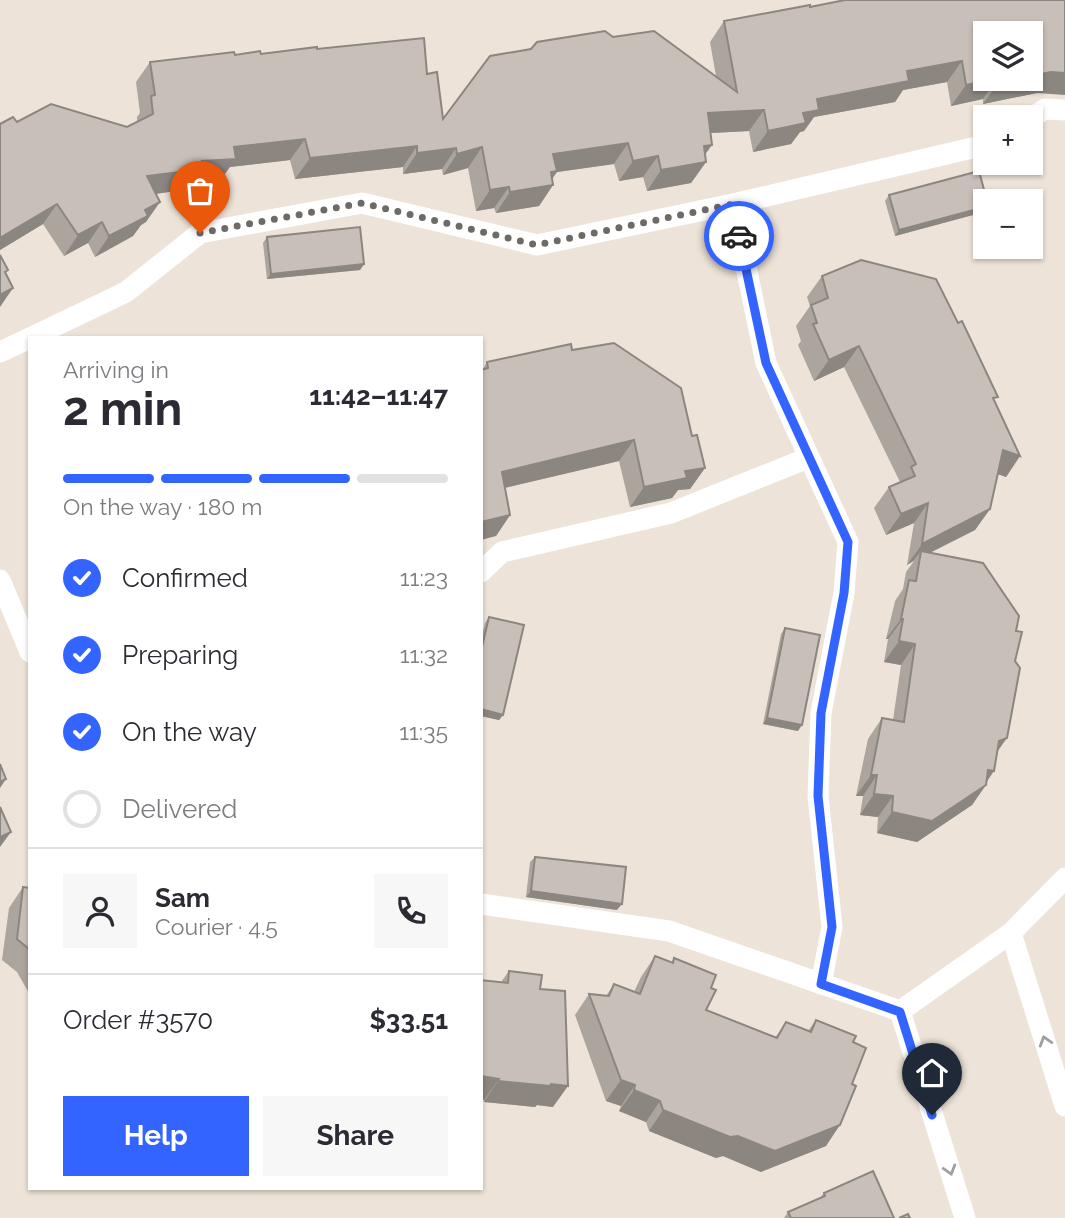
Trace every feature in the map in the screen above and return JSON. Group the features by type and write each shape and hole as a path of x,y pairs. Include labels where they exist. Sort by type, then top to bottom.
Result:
{"lane":[{"path":"1043,110 1065,110"},
{"path":"34,336 126,292 200,233 362,203 537,245 733,204 973,148"},
{"path":"733,204 766,363 848,542 844,593 821,713 818,796 832,927 821,984"},
{"path":"0,352 28,339"},
{"path":"483,570 502,552 671,513 808,458"},
{"path":"0,580 28,647"},
{"path":"900,1012 1011,933 1065,878"},
{"path":"483,904 669,931 900,1012"},
{"path":"1011,933 1065,1106"},
{"path":"900,1012 965,1218"}],"building":[{"path":"845,0 1065,0 1065,73 1043,74 1043,21 973,21 973,84 966,85 962,61 907,71 909,81 817,99 819,110 803,113 806,123 768,131 764,110 708,113 712,145 704,146 706,162 661,170 658,156 633,161 628,143 553,154 557,171 551,172 553,185 510,192 509,187 490,190 482,147 457,154 456,148 417,153 417,146 310,158 305,139 234,147 236,159 202,161 203,169 147,176 160,202 145,210 148,216 109,236 102,222 78,235 57,204 0,238 0,124 13,117 17,122 51,104 127,127 153,114 151,96 155,95 150,62 234,52 235,55 260,51 261,54 424,38 427,74 437,72 443,119 490,56 531,49 537,42 605,31 613,37 654,31 737,92 724,21"},
{"path":"973,173 973,175 980,175 984,189 973,189 973,210 899,230 889,195"},
{"path":"360,227 364,264 271,274 267,237"},
{"path":"0,255 13,288 0,295"},
{"path":"861,260 936,279 958,323 962,321 998,397 993,398 1020,456 1003,450 990,509 922,544 928,503 901,514 889,487 915,476 911,467 916,464 859,346 829,360 813,324 817,323 811,305 828,298 822,276"},
{"path":"614,343 681,388 692,436 697,435 705,468 685,471 687,478 644,487 634,440 502,472 510,515 483,522 483,369 488,368 487,362 571,344 572,350"},
{"path":"921,551 983,563 1019,616 1016,631 1022,632 1015,661 1020,668 1007,738 999,741 994,771 988,770 986,785 932,821 892,812 893,796 874,794 877,775 871,775 882,718 904,722 915,644 899,641 901,619 909,580 916,581"},
{"path":"489,617 524,625 503,715 483,710 483,642"},
{"path":"785,628 820,635 802,725 767,718"},
{"path":"0,764 6,779 0,782"},
{"path":"0,807 11,832 0,837"},
{"path":"535,857 626,867 622,904 531,891"},
{"path":"23,887 28,888 28,948 17,939"},
{"path":"655,956 673,963 674,958 716,975 711,988 716,990 706,1010 777,1038 786,1022 811,1032 816,1020 856,1036 853,1042 866,1048 852,1084 856,1086 840,1125 775,1151 738,1136 730,1137 663,1110 660,1101 634,1090 635,1085 621,1080 589,994 609,996 614,984 640,994"},
{"path":"509,971 542,975 540,989 565,991 568,1086 498,1081 499,1079 483,1076 483,980 508,983"},
{"path":"873,1171 894,1218 791,1218 788,1212"}],"way so far":[{"path":"200,233 362,203 537,245 733,204 739,236"}],"route":[{"path":"739,236 766,363 848,542 844,593 821,713 818,796 832,927 821,984 900,1012 932,1115"}]}
